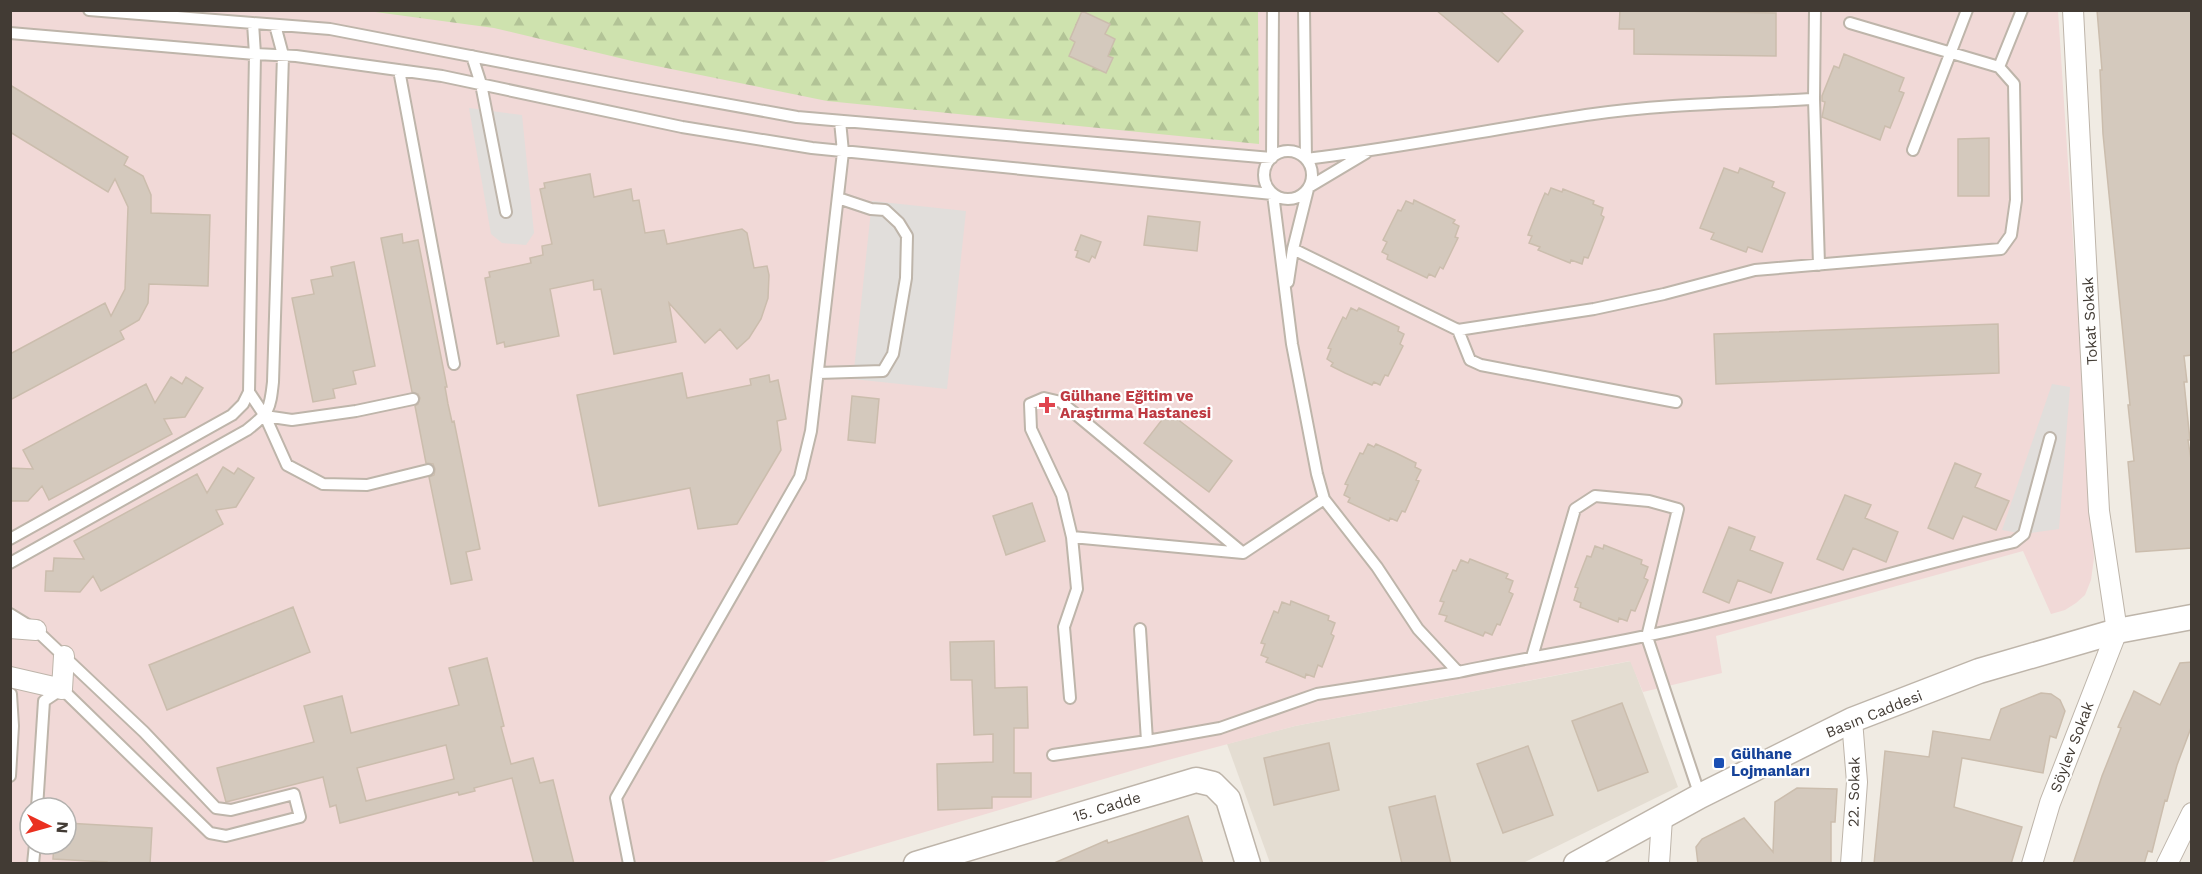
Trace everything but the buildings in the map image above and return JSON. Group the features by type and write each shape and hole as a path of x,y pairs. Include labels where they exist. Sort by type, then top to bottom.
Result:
{"street":[{"name":"Tokat Sokak","path":"2073,10 2099,511 2116,631"},
{"name":"Basın Caddesi","path":"1576,864 1700,796 1852,720 1979,671 2116,631 2192,617"},
{"path":"10,628 36,630"},
{"name":"Söylev Sokak","path":"2032,864 2050,803 2116,631"},
{"path":"10,677 62,689 64,656"},
{"name":"22. Sokak","path":"1851,864 1857,782 1852,720"},
{"name":"15. Cadde","path":"915,864 1196,780 1213,784 1228,799 1248,864"},
{"path":"2167,864 2192,813"},
{"path":"1659,864 1662,818"}],"lane":[{"path":"89,10 330,29 797,117 1272,158 1285,152 1300,154 1306,159 1369,152 1587,115 1664,106 1814,99"},
{"path":"1273,10 1272,158 1265,172 1265,180 1273,194 1292,344 1317,474 1324,499 1377,567 1418,629 1458,672"},
{"path":"1286,294 1293,249 1312,173 1306,159 1304,10"},
{"path":"1815,10 1814,99 1819,265"},
{"path":"1913,150 1967,10"},
{"path":"1999,67 2022,10"},
{"path":"10,539 232,415 243,404 249,392 255,54 253,23"},
{"path":"1293,249 1458,330 1594,309 1664,294 1755,270 2001,249 2011,235 2016,200 2014,84 1999,67 1850,23"},
{"path":"10,563 247,430 265,416 271,401 273,382 282,55 275,25"},
{"path":"10,33 282,55 399,70 481,84 682,127 843,152 1273,194 1288,199 1296,198 1308,188 1369,152"},
{"path":"472,56 481,84 506,212"},
{"path":"399,70 454,364"},
{"path":"629,864 616,798 800,477 812,431 843,152 840,121"},
{"path":"818,373 883,371 893,354 906,279 907,237 899,223 885,210 872,209 838,198"},
{"path":"1458,330 1470,360 1481,365 1676,402"},
{"path":"249,392 265,416 287,465 323,484 367,485 428,470"},
{"path":"1070,698 1065,627 1077,589 1072,537 1062,495 1031,429 1030,404 1044,398 1061,402 1243,553"},
{"path":"265,416 292,420 356,411 413,399"},
{"path":"1053,755 1220,728 1317,694 1458,672 1647,637 1718,620 1936,560 2014,542 2024,534 2050,438"},
{"path":"1532,657 1575,509 1595,496 1649,501 1678,509 1647,637 1700,796"},
{"path":"1072,537 1243,553 1324,499"},
{"path":"10,614 36,630 64,656 144,732 216,808 231,810 294,794 300,817 226,836 210,833 62,689 44,700 38,796"},
{"path":"1140,629 1147,741"},
{"path":"10,694 14,726 10,776"}],"shaded area":[{"name":"Gülhane Eğitim ve Araştırma Hastanesi","path":"10,11 2058,11 2094,558 2091,580 2085,595 2076,603 2065,610 2051,614 2023,551 1716,636 1722,673 1643,692 1630,661 1295,726 1168,760 820,863 11,863"},
{"path":"469,108 522,115 534,233 526,245 502,243 491,234"},
{"path":"872,201 966,211 947,389 853,379"},
{"path":"2052,384 2070,387 2059,529 2024,534 2002,530"},
{"path":"1631,661 1678,787 1523,863 1270,863 1227,744 1295,726"}],"green space":[{"path":"368,11 1258,11 1259,144 827,101 632,61 494,28"}],"place":[{"name":"Gülhane Eğitim ve Araştırma Hastanesi","path":"1047,405"},
{"name":"Gülhane Lojmanları","path":"1719,763"}]}
